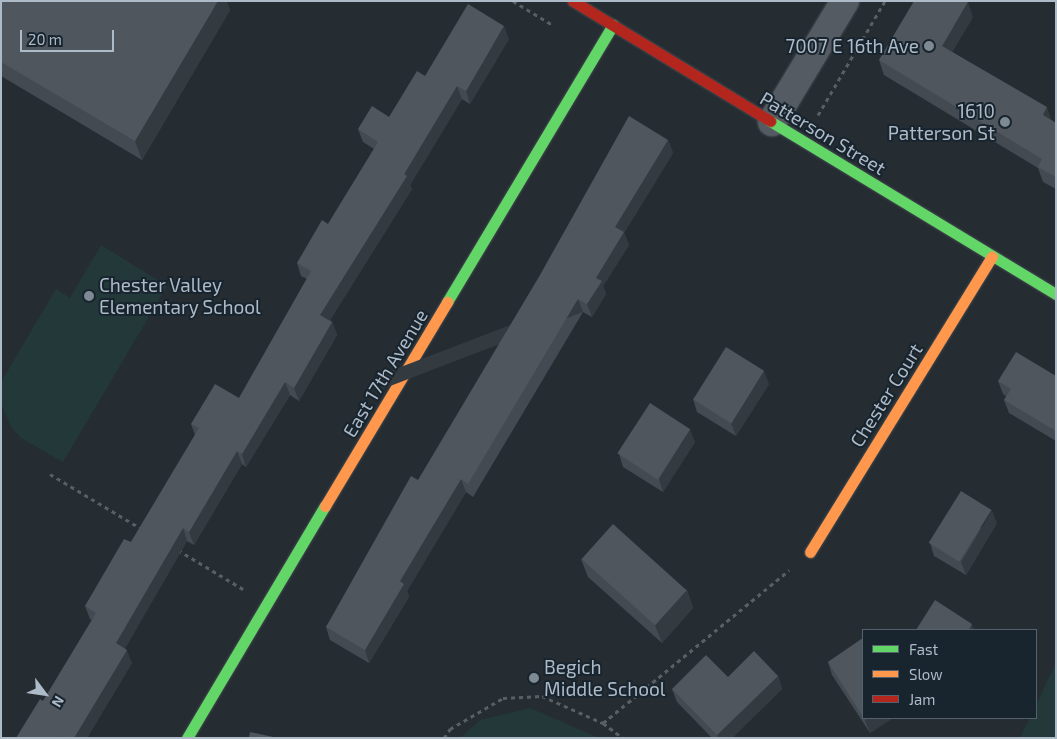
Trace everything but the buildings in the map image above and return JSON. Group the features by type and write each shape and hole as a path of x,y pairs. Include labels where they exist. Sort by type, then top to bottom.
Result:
{"street":[{"name":"Patterson Street","path":"573,1 1056,294"},
{"path":"772,122 845,1"},
{"name":"East 17th Avenue","path":"187,738 613,26"},
{"name":"Chester Court","path":"810,552 992,256"}],"path":[{"path":"827,98 885,1"},
{"path":"50,474 150,534"},
{"path":"176,549 267,603"},
{"path":"602,723 810,552"},
{"path":"444,738 450,729 503,698 542,696 602,723 623,738"}],"green space":[{"path":"101,245 167,286 63,462 21,438 12,428 1,404 1,382 56,289 70,298"},
{"path":"1056,663 1056,738 1020,738 1030,719 1037,719 1037,703"},
{"path":"530,708 599,738 460,738 480,720"}],"traffic: fast":[{"path":"447,302 613,25"},
{"path":"770,121 1056,294"},
{"path":"187,738 325,506"}],"traffic: slow":[{"path":"810,552 992,256"},
{"path":"325,506 447,302"}],"traffic: jam":[{"path":"573,1 770,121"}],"place":[{"name":"7007 E 16th Ave","path":"929,46"},
{"name":"1610 Patterson St","path":"1005,122"},
{"name":"Chester Valley Elementary School","path":"89,296"},
{"name":"Begich Middle School","path":"534,678"}]}
